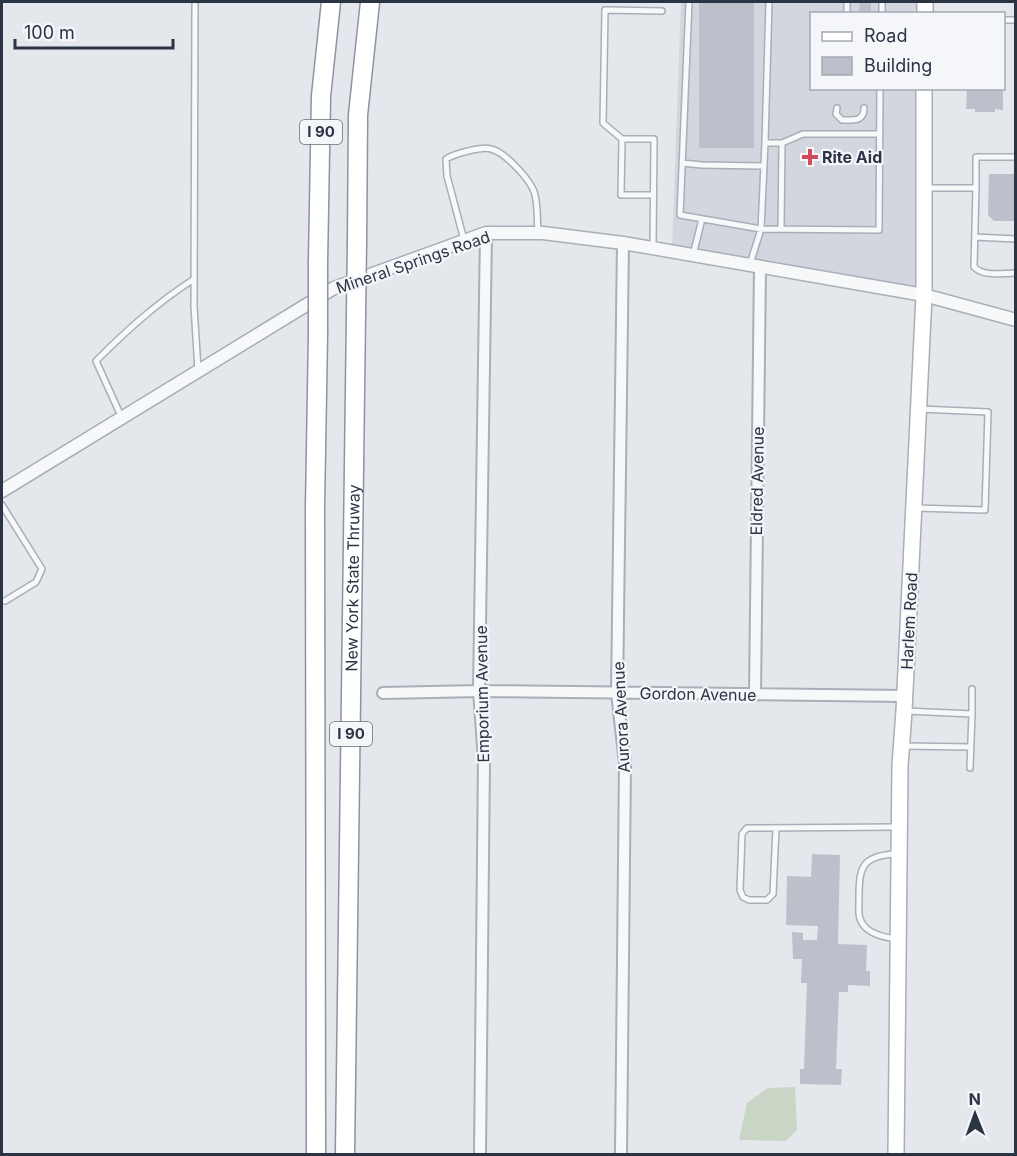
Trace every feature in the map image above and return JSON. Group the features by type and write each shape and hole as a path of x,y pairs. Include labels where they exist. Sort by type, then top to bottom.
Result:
{"highway":[{"name":"I 90","path":"316,1155 315,506 318,262 321,96 331,2"},
{"name":"New York State Thruway","path":"345,1155 358,115 370,2"}],"main road":[{"name":"Harlem Road","path":"896,1155 901,746 905,704 924,295 924,90"}],"street":[{"name":"Mineral Springs Road","path":"2,491 334,288 486,233 538,233 623,243 924,295 1016,320"},
{"name":"Emporium Avenue","path":"480,1155 484,760 479,691 486,233"},
{"name":"Aurora Avenue","path":"621,1155 625,763 617,693 623,243"},
{"name":"Eldred Avenue","path":"754,695 755,266"},
{"name":"Gordon Avenue","path":"383,693 479,691 754,695 905,704"}],"lane":[{"path":"689,2 680,215 761,229 879,230 880,90"},
{"path":"755,266 761,229 769,2"},
{"path":"195,5 194,279 198,371"},
{"path":"653,248 654,139 622,139 603,123 605,10 662,11"},
{"path":"837,108 838,117 842,120 861,118 864,115 864,108"},
{"path":"765,143 782,142 803,134 880,134"},
{"path":"622,139 621,195 653,195"},
{"path":"781,228 782,142"},
{"path":"464,241 447,177 446,159 452,155 487,148 494,149 526,177 535,194 538,233"},
{"path":"1016,157 976,157 974,267 979,272 1016,273"},
{"path":"682,163 763,166"},
{"path":"924,188 976,188"},
{"path":"693,255 702,219"},
{"path":"975,237 1016,239"},
{"path":"122,418 96,361 134,323 164,298 194,279"},
{"path":"914,508 985,510 988,412 919,409"},
{"path":"2,506 42,569 36,582 2,601"},
{"path":"970,768 972,688"},
{"path":"905,704 972,714"},
{"path":"901,746 971,747"},
{"path":"777,828 772,894 767,900 749,900 743,897 740,890 742,834 747,828 899,827"},
{"path":"898,940 878,935 864,926 860,918 859,873 865,864 882,854 899,854"}],"shaded area":[{"path":"681,2 922,2 922,12 810,12 810,90 922,90 920,291 672,248"}],"green space":[{"path":"795,1087 797,1130 786,1141 739,1140 747,1103 768,1088"}],"building":[{"path":"699,2 754,2 754,148 699,148"},
{"path":"860,2 871,2 871,12 859,12"},
{"path":"967,90 1003,90 1003,110 975,112 975,109 966,109"},
{"path":"989,174 1016,174 1016,221 994,221 988,215"},
{"path":"812,854 840,855 838,944 867,945 866,971 870,971 870,986 848,985 848,992 839,992 836,1069 842,1069 841,1085 800,1084 800,1069 804,1069 807,983 801,983 802,959 793,959 792,932 803,933 803,940 817,940 818,926 786,925 787,876 811,877"}],"place":[{"name":"Rite Aid","path":"810,157"}]}
